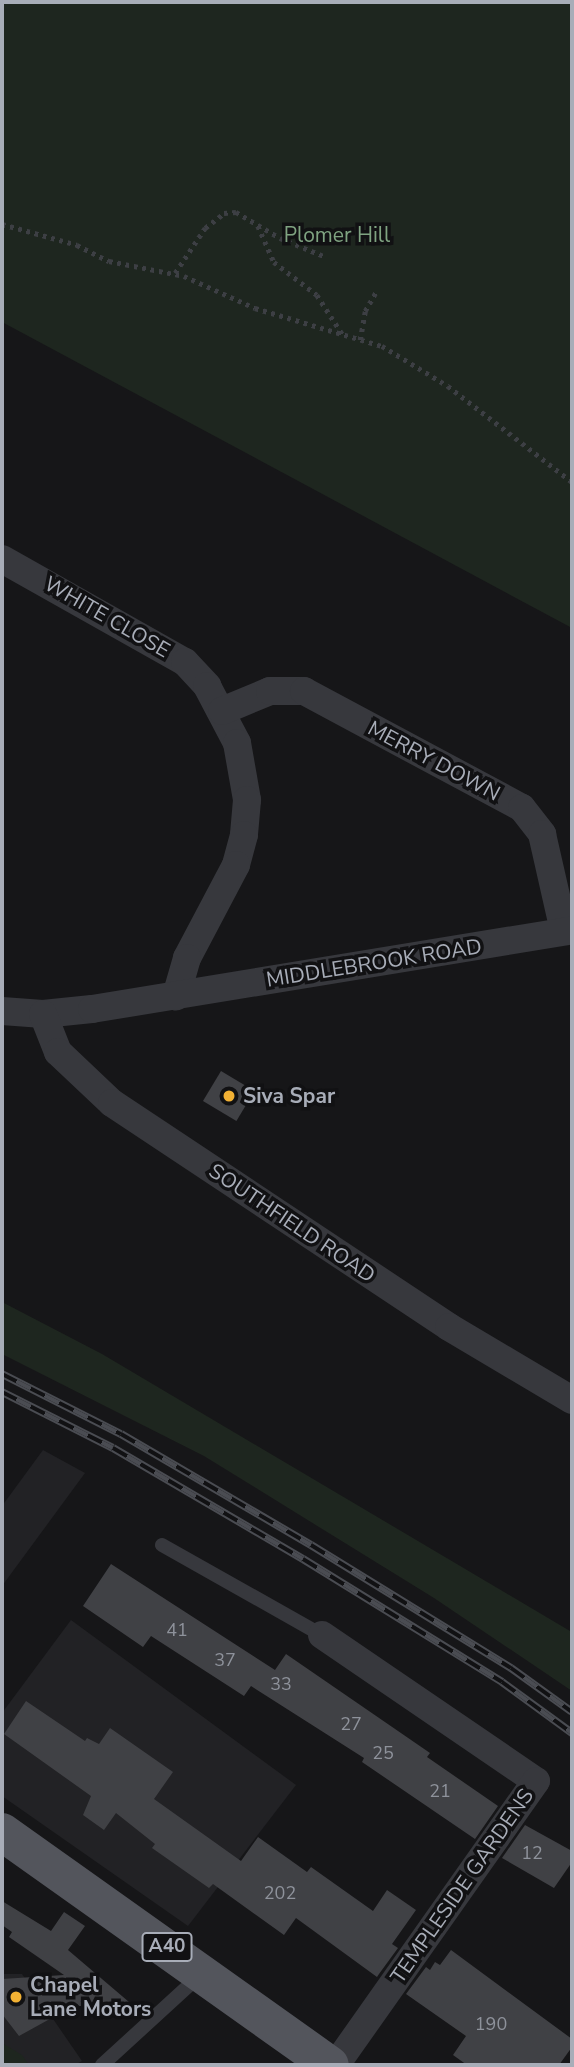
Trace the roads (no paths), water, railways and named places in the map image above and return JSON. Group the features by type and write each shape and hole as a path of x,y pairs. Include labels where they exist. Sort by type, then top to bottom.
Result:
{"main road":[{"name":"A40","path":"2,1832 330,2065"}],"street":[{"name":"WHITE CLOSE","path":"2,559 185,662 222,711 244,771 244,835 236,865 187,958 176,996"},
{"name":"MERRY DOWN","path":"222,711 270,691 304,691 523,808 542,834 568,931"},
{"name":"MIDDLEBROOK ROAD","path":"176,996 568,931"},
{"path":"2,1011 43,1014 176,996"},
{"name":"SOUTHFIELD ROAD","path":"43,1014 58,1052 112,1103 449,1327 572,1400"},
{"name":"TEMPLESIDE GARDENS","path":"322,1635 536,1781 336,2065"}],"lane":[{"path":"162,1545 322,1635"},
{"path":"102,2065 202,1972"}],"railway":[{"path":"2,1374 121,1434 311,1545 511,1668 572,1712"},
{"path":"2,1392 113,1448 303,1559 502,1682 572,1733"}],"place":[{"name":"Siva Spar","path":"229,1096"},
{"name":"Chapel Lane Motors","path":"16,1997"}],"park label":[{"name":"Plomer Hill","path":"337,235"}]}
